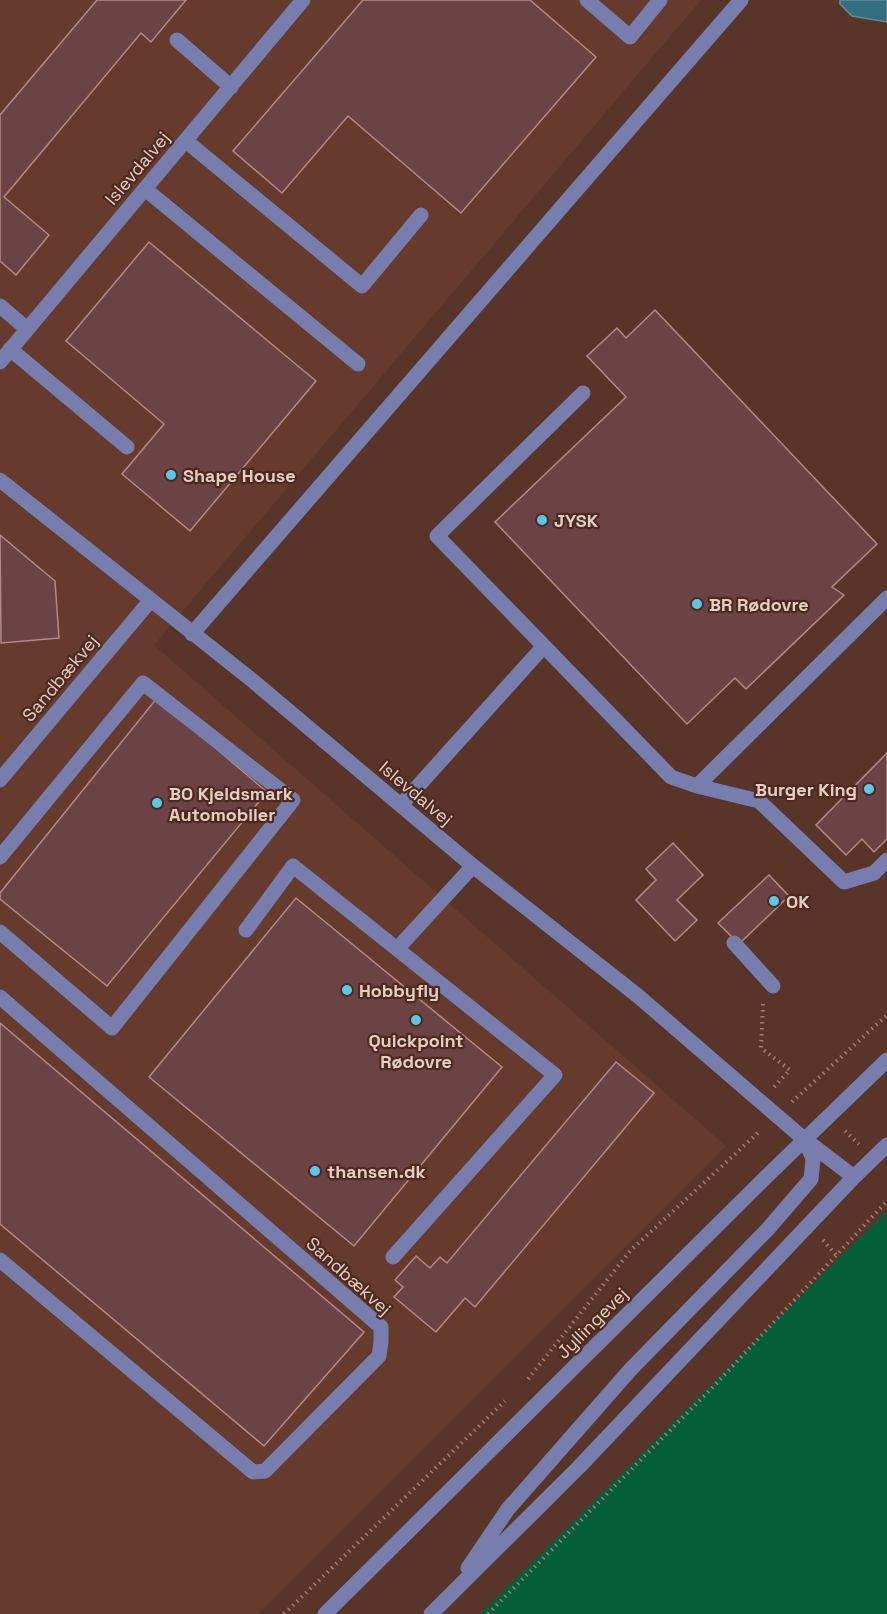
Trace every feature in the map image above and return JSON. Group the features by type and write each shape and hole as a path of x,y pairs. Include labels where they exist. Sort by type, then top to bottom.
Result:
{"street":[{"name":"Islevdalvej","path":"0,362 303,0"},
{"path":"591,2 630,37 660,0"},
{"path":"192,634 741,0"},
{"path":"177,40 231,87"},
{"path":"186,141 362,286 421,215"},
{"path":"145,189 358,364"},
{"path":"0,306 27,329"},
{"path":"10,349 127,447"},
{"path":"583,393 437,536 671,777 697,786 759,801 844,882 874,873 887,860"},
{"name":"Islevdalvej","path":"0,480 253,681 473,866 638,996 804,1139 854,1177"},
{"path":"697,786 887,598"},
{"name":"Sandbækvej","path":"0,780 150,601"},
{"path":"401,805 544,646"},
{"path":"0,857 143,683 293,800 112,1028 0,932"},
{"path":"246,930 293,866 555,1075 393,1257"},
{"path":"398,949 473,866"},
{"path":"734,944 773,986"},
{"name":"Sandbækvej","path":"0,997 381,1327 379,1356 265,1471 253,1472 0,1260"},
{"name":"Jyllingevej","path":"325,1614 804,1139 887,1060"},
{"path":"449,1596 516,1500 632,1369 767,1230 811,1179 813,1159 804,1139"},
{"path":"431,1614 579,1467 887,1145"}],"path":[{"path":"761,1100 790,1070 761,1048 764,996 773,986"},
{"path":"527,1379 632,1250 887,1015"},
{"path":"488,1614 714,1386 887,1201"},
{"path":"284,1614 510,1395"}],"shaded area":[{"path":"0,0 701,0 154,645 726,1146 258,1614 0,1614"}],"green space":[{"path":"887,1211 887,1614 480,1614"}],"water":[{"path":"840,0 887,0 887,22 852,16 840,4"}],"building":[{"path":"97,0 186,0 151,42 141,33 4,197 49,235 16,275 0,261 0,115"},
{"path":"363,0 530,0 596,57 461,213 348,116 282,193 233,151"},
{"path":"149,242 316,381 190,531 122,474 164,424 66,341"},
{"path":"655,310 877,544 832,587 844,595 746,689 735,678 687,724 495,522 626,397 587,356 617,328 626,338"},
{"path":"0,535 55,581 59,638 1,643"},
{"path":"157,698 267,792 107,986 0,899 0,893"},
{"name":"Burger King","path":"887,753 887,839 874,852 862,839 846,855 816,825"},
{"path":"673,843 703,875 677,900 697,920 675,941 636,900 656,880 646,869"},
{"path":"769,875 789,896 739,944 718,923"},
{"path":"296,898 502,1067 354,1246 149,1077"},
{"path":"0,1023 364,1332 264,1446 0,1224"},
{"path":"616,1062 654,1093 475,1307 465,1298 436,1332 394,1297 403,1287 395,1280 416,1256 430,1268 440,1257 447,1263"}],"place":[{"name":"Shape House","path":"171,475"},
{"name":"JYSK","path":"542,520"},
{"name":"BR Rødovre","path":"697,604"},
{"name":"Burger King","path":"869,789"},
{"name":"BO Kjeldsmark Automobiler","path":"157,803"},
{"name":"OK","path":"774,901"},
{"name":"Hobbyfly","path":"347,990"},
{"name":"Quickpoint Rødovre","path":"416,1020"},
{"name":"thansen.dk","path":"315,1171"}]}
